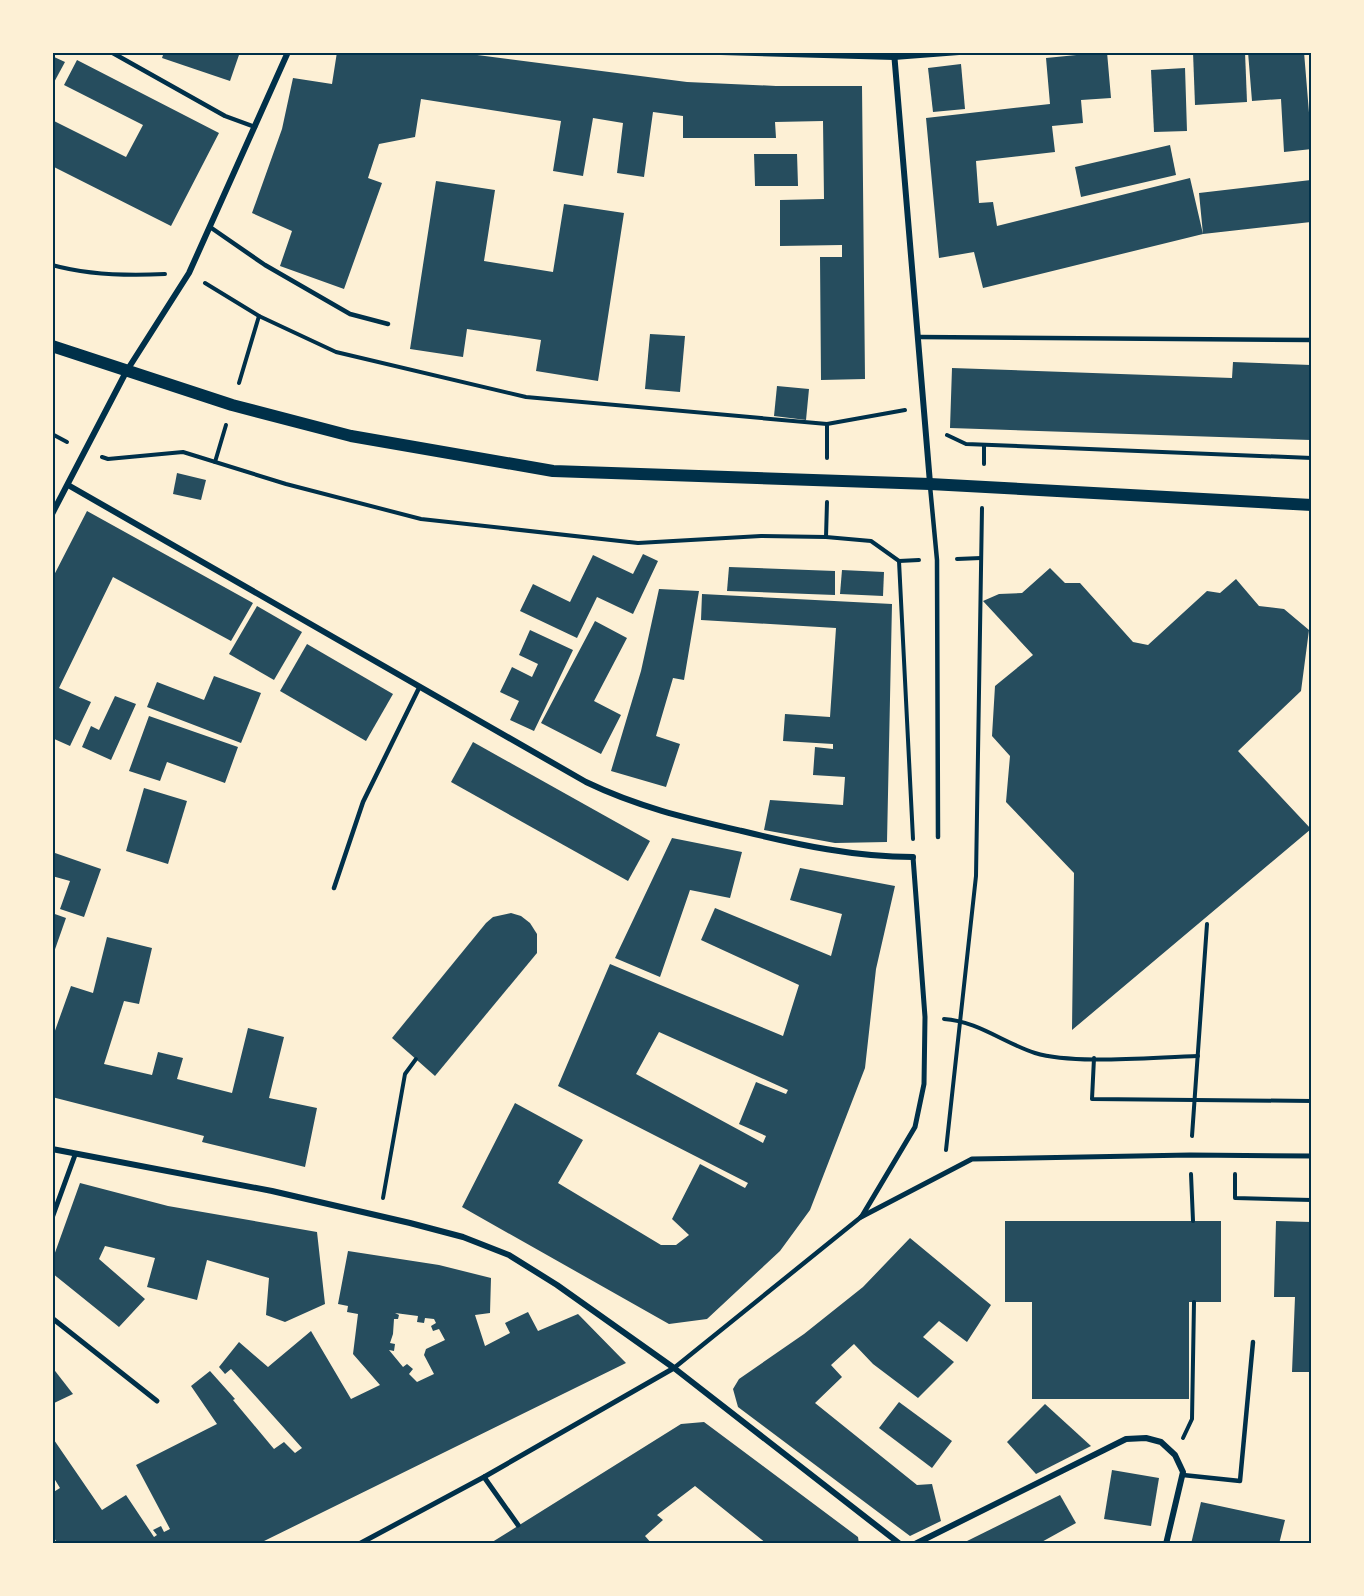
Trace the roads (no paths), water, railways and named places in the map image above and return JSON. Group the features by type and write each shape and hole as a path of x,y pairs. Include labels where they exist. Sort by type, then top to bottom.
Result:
{"main road":[{"path":"52,346 232,405 351,436 553,471 930,484 1311,506"}],"street":[{"path":"52,514 126,372 189,273 288,52"},
{"path":"721,52 894,55 959,52"},
{"path":"894,55 930,484"},
{"path":"68,485 419,688 626,802 796,844 874,857 914,857 926,1017 924,1084 915,1126 861,1217"},
{"path":"52,1149 272,1191 380,1216 463,1237 509,1255 674,1368 900,1544"},
{"path":"52,1218 75,1155"},
{"path":"861,1217 972,1159 1190,1155 1311,1156"},
{"path":"52,1318 157,1401"},
{"path":"359,1544 484,1478 674,1368"},
{"path":"915,1544 1126,1439 1146,1438 1161,1442 1175,1455 1183,1475 1166,1544"},
{"path":"484,1478 518,1525"}],"lane":[{"path":"111,52 225,116 255,127"},
{"path":"210,227 265,265 350,314 388,324"},
{"path":"918,337 1311,340"},
{"path":"930,484 937,560 938,837"},
{"path":"334,888 363,802 419,688"},
{"path":"674,1368 861,1217"},
{"path":"1183,1475 1240,1481 1253,1342"}]}
